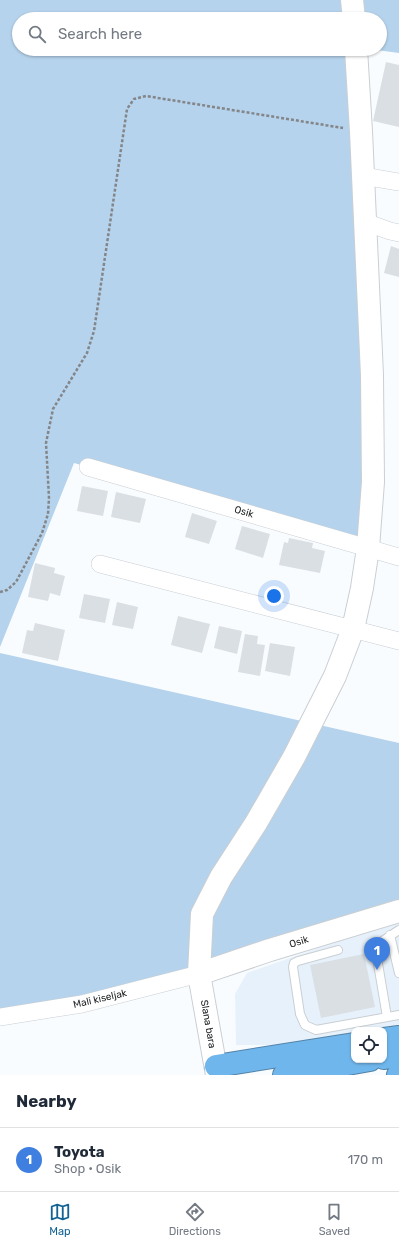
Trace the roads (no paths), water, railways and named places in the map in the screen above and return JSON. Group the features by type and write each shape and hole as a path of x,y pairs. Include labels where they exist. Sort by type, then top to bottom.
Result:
{"highway":[{"path":"387,1038 399,1036"},
{"path":"217,1071 351,1045"},
{"path":"387,1057 399,1055"},
{"path":"284,1075 353,1063"}],"street":[{"path":"352,0 353,12"},
{"name":"Slana bara","path":"217,1071 199,974 202,914 221,877 256,823 294,757 335,676 353,629 362,588 368,548 373,482 372,375 356,56"},
{"path":"363,176 399,182"},
{"path":"365,222 399,233"},
{"name":"Osik","path":"88,467 399,557"},
{"path":"100,564 399,641"},
{"name":"Osik","path":"199,974 270,950 399,911"},
{"name":"Mali kiseljak","path":"0,1017 82,1004 199,974"}],"lane":[{"path":"387,1017 375,946 399,930"},
{"path":"390,935 399,973"},
{"path":"338,950 294,963 293,967 300,1014 305,1026 316,1030 399,1015"}],"place":[{"name":"Toyota","path":"377,970"}]}
